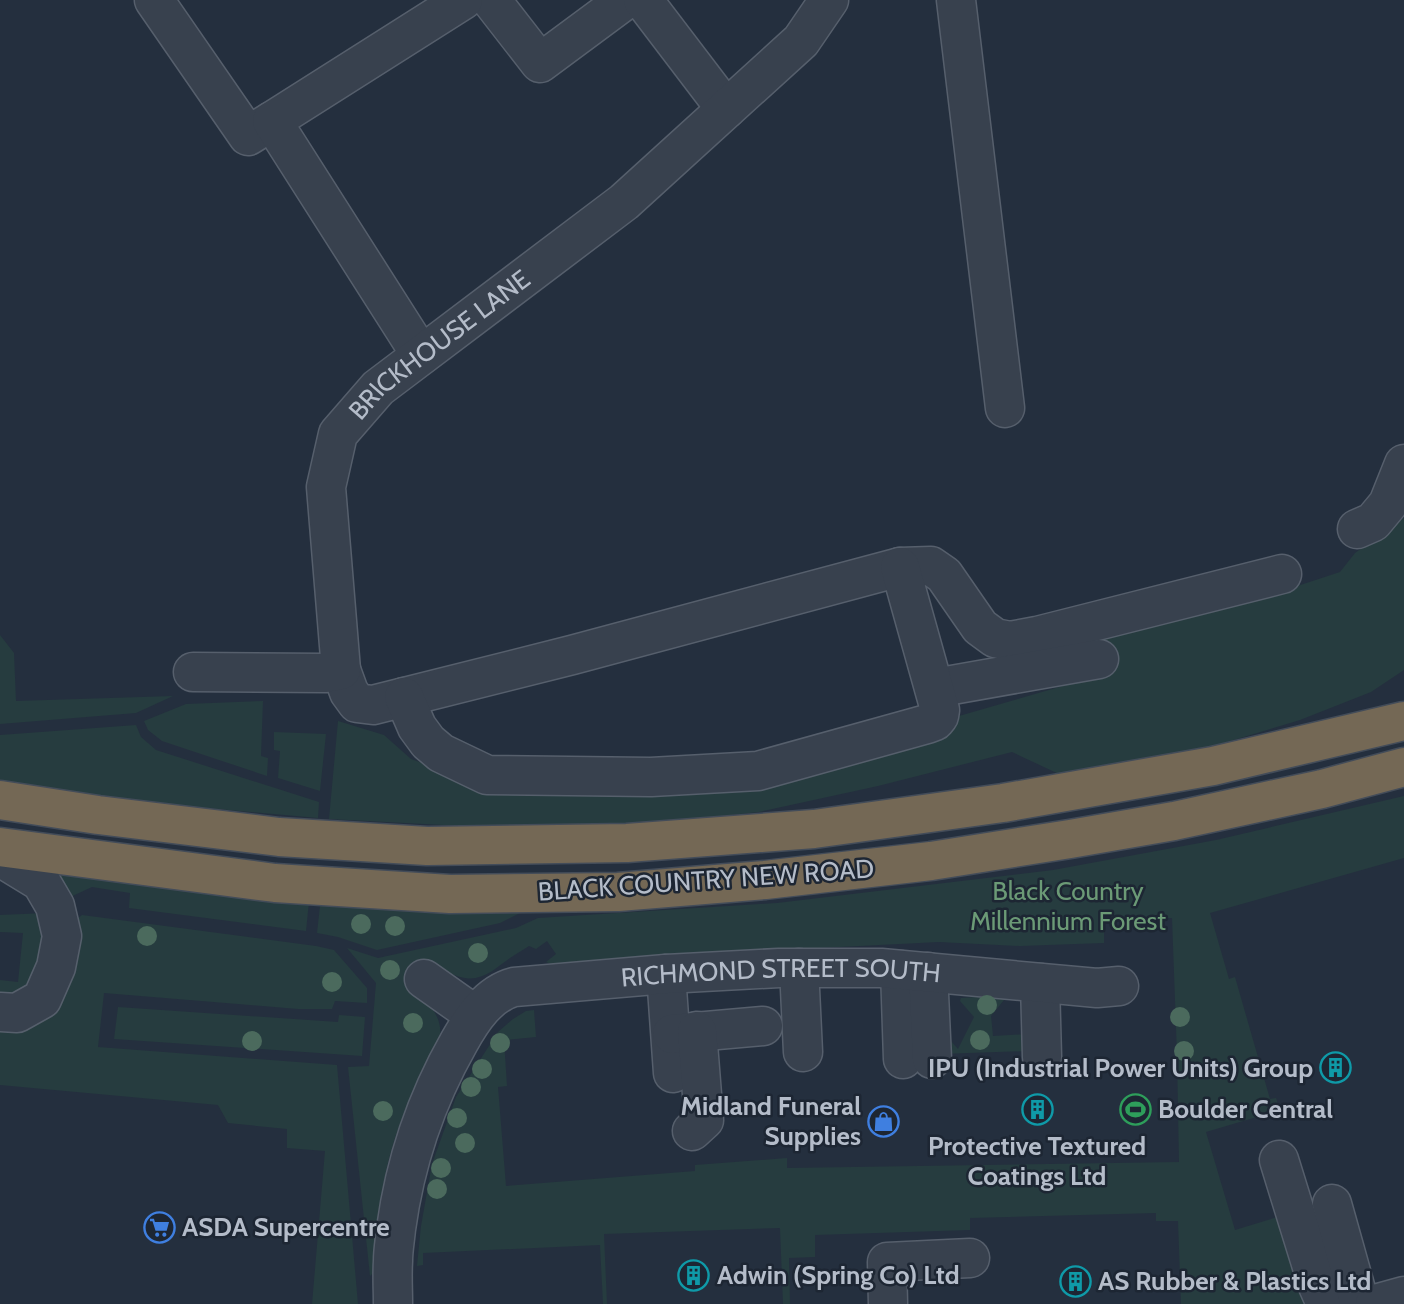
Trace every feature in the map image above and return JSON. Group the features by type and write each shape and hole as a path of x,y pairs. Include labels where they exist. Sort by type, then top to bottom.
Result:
{"highway":[{"name":"BLACK COUNTRY NEW ROAD","path":"0,800 279,837 427,846 627,843 814,829 1003,803 1213,766 1404,721"},
{"name":"BLACK COUNTRY NEW ROAD","path":"0,846 275,883 450,894 618,891 765,880 931,861 1187,818 1322,789 1404,767"}],"street":[{"path":"154,0 248,135 463,0"},
{"path":"491,0 540,63 625,0"},
{"path":"643,0 726,109"},
{"name":"BRICKHOUSE LANE","path":"341,670 326,487 338,435 378,388 624,202 801,41 829,0"},
{"path":"956,0 1005,408"},
{"path":"272,121 421,355"},
{"path":"1357,529 1373,523 1388,504 1404,464"},
{"path":"193,672 325,673 341,670 349,692 357,703 373,705 900,567 931,566 944,575 980,627 995,638 1010,641 1283,574"},
{"path":"404,697 417,727 428,742 442,753 487,775 651,777 758,771 928,724 939,716 935,688 900,567"},
{"path":"935,688 1099,659"},
{"path":"0,857 41,882 55,906 62,936 56,967 42,999 17,1013 0,1012"},
{"path":"799,968 803,1052"},
{"name":"RICHMOND STREET SOUTH","path":"393,1304 393,1259 400,1202 411,1154 430,1100 449,1060 475,1015 503,990 666,974 799,968 881,968 1080,985 1055,1056"},
{"path":"914,971 918,1059"},
{"path":"666,974 684,1033 704,1120 692,1131"},
{"path":"424,979 475,1015"},
{"path":"684,1033 763,1026"},
{"path":"673,1073 684,1033"},
{"path":"1279,1160 1326,1304"},
{"path":"1332,1204 1360,1304"},
{"path":"888,1304 887,1262 970,1258"},
{"path":"1375,1304 1404,1296"}],"green space":[{"path":"1404,518 1404,670 1371,692 1300,720 1191,753 1063,776 1012,752 878,786 759,812 676,821 573,827 481,827 329,819 338,721 384,735 411,759 493,788 742,783 1111,672 1099,634 1270,595 1340,572 1355,553"},
{"path":"0,635 14,653 16,701 173,696 136,713 0,724"},
{"path":"263,701 261,756 268,758 267,776 162,741 148,730 144,721 186,704"},
{"path":"136,725 141,737 156,750 319,802 318,818 150,803 0,781 0,735"},
{"path":"274,732 326,734 320,791 278,778 280,751 274,750"},
{"name":"Black Country Millennium Forest","path":"1404,796 1404,858 1210,913 1229,979 1235,977 1270,1099 1276,1098 1280,1110 1206,1132 1235,1230 1281,1216 1308,1304 1181,1304 1178,1221 1156,1221 1156,1213 970,1218 970,1230 815,1235 815,1257 789,1258 790,1304 783,1304 780,1228 604,1234 607,1304 603,1304 600,1245 423,1253 423,1265 417,1266 432,1164 456,1097 498,1032 526,1011 534,1010 536,1037 504,1040 507,1086 498,1087 506,1186 695,1171 695,1165 787,1158 787,1168 1179,1162 1172,918 1104,921 1104,943 1020,946 939,942 688,953 554,965 546,962 556,954 547,941 536,949 529,946 485,975 471,978 454,975 430,961 409,983 435,1013 440,1036 407,1107 391,1153 380,1210 375,1271 370,1276 348,1067 369,1066 376,983 347,948 378,958 516,928 538,918 777,903 1053,870 1216,840"},
{"path":"46,870 309,902 306,931 129,908 130,893 92,887 66,899"},
{"path":"320,906 526,910 500,923 377,950 317,933"},
{"path":"47,913 47,975 0,1005 0,980 18,982 23,933 0,932 0,915"},
{"path":"82,915 334,950 367,988 367,1003 335,1001 332,1009 298,1009 104,993 98,1047 337,1065 358,1304 312,1304 325,1151 287,1148 287,1129 228,1123 218,1105 0,1085 0,1029 53,1009 67,992 72,974 71,924"},
{"path":"1008,995 991,1016 993,1036 1027,1034 1027,1051 940,1054 944,1033 958,1049 974,1017 960,1001 961,998"},
{"path":"118,1007 338,1022 339,1015 365,1017 362,1056 114,1039"}],"place":[{"name":"IPU (Industrial Power Units) Group","path":"1336,1068"},
{"name":"Boulder Central","path":"1135,1109"},
{"name":"Protective Textured Coatings Ltd","path":"1037,1110"},
{"name":"Midland Funeral Supplies","path":"884,1121"},
{"name":"ASDA Supercentre","path":"159,1227"},
{"name":"Adwin (Spring Co) Ltd","path":"694,1275"},
{"name":"AS Rubber & Plastics Ltd","path":"1075,1281"}]}
